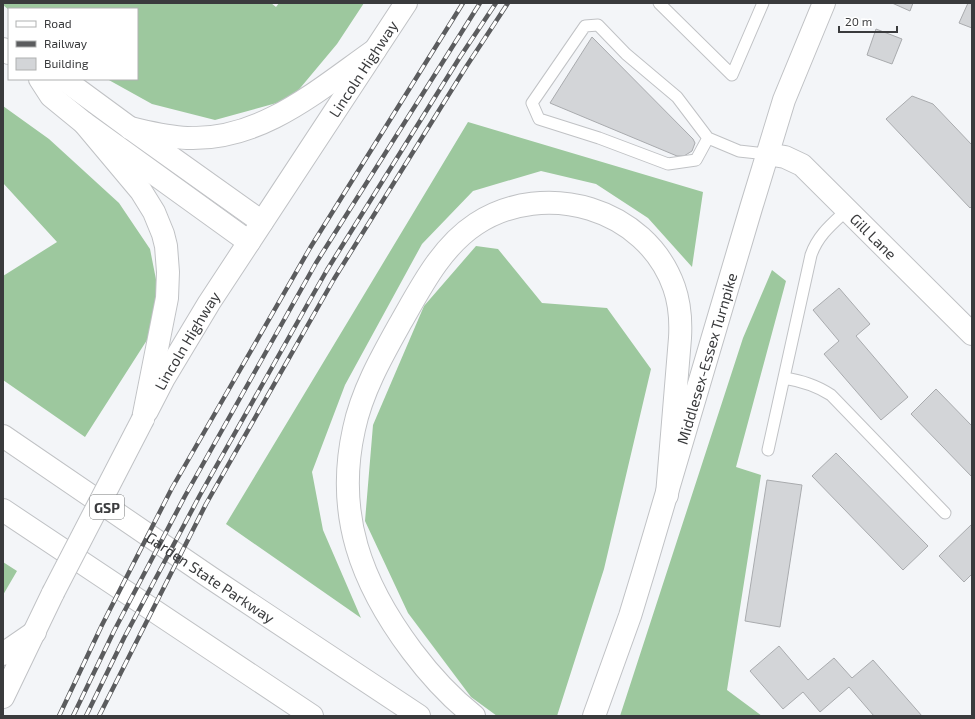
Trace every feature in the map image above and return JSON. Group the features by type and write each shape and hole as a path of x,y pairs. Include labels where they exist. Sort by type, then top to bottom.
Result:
{"main road":[{"name":"Lincoln Highway","path":"3,697 53,593 142,419 186,341 262,222 406,3"},
{"name":"Middlesex-Essex Turnpike","path":"594,716 630,616 784,100 824,3"},
{"path":"130,128 186,138 201,138 219,136 252,128 276,117 296,105 375,50"},
{"path":"41,80 51,96 84,123 125,151 249,242"},
{"path":"62,80 66,81 262,222"},
{"path":"84,123 141,191 154,212 166,246 168,272 167,298 142,419"},
{"name":"Gill Lane","path":"767,154 785,157 802,164 972,334"},
{"path":"474,716 462,706 430,673 400,636 376,597 360,558 354,536 348,494 348,471 354,426 372,377 385,351 432,269 445,252 475,225 490,215 508,208 527,204 546,202 580,205 598,211 627,226 646,243 657,257 674,287 681,320 667,495"},
{"name":"Garden State Parkway","path":"3,436 211,578 419,716"},
{"path":"3,510 312,716"},
{"path":"3,654 35,632"}],"lane":[{"path":"659,3 732,75 762,3"},
{"path":"708,138 696,160 668,164 599,138 539,119 532,103 585,26 598,25 626,54 677,97 708,138 739,151 767,154"},
{"path":"768,450 808,264 814,246 825,230 847,210"},
{"path":"784,378 803,381 814,385 831,395 945,513"}],"green space":[{"path":"3,3 271,3 276,7 279,3 364,3 337,44 291,99 215,120 152,104 109,80 138,80 138,8 8,9 3,5"},
{"path":"3,106 49,139 119,203 150,249 163,315 85,437 3,380 3,276 57,242 3,183"},
{"path":"468,122 703,192 692,267 648,218 596,184 541,171 473,191 422,244 345,385 312,472 323,530 361,618 226,524"},
{"path":"476,246 498,249 542,303 607,308 651,369 604,569 557,716 497,716 471,697 408,613 365,521 373,425 424,306"},
{"path":"772,270 786,281 736,467 761,475 727,690 762,716 620,716 743,338"},
{"path":"3,562 17,571 3,595"}],"building":[{"path":"892,3 913,3 910,11"},
{"path":"968,3 972,3 972,28 959,23"},
{"path":"876,29 902,39 892,64 867,55"},
{"path":"592,37 693,139 695,143 692,151 684,156 677,156 550,103"},
{"path":"912,96 933,104 972,145 972,206 970,208 886,119"},
{"path":"839,288 870,324 856,336 908,397 881,420 824,354 839,341 813,310"},
{"path":"936,389 972,426 972,477 911,414"},
{"path":"836,453 928,546 903,570 812,476"},
{"path":"767,480 802,485 780,627 745,621"},
{"path":"972,524 972,574 964,582 939,556"},
{"path":"779,646 808,680 834,658 852,678 873,660 922,716 874,716 849,687 820,712 803,692 783,709 750,671"}],"railway":[{"path":"59,716 102,625 172,488 310,248 463,3"},
{"path":"73,716 114,631 185,496 316,263 480,3"},
{"path":"86,716 124,638 200,495 327,270 460,57 496,3"},
{"path":"99,716 206,504 334,279 466,67 508,3"}]}
